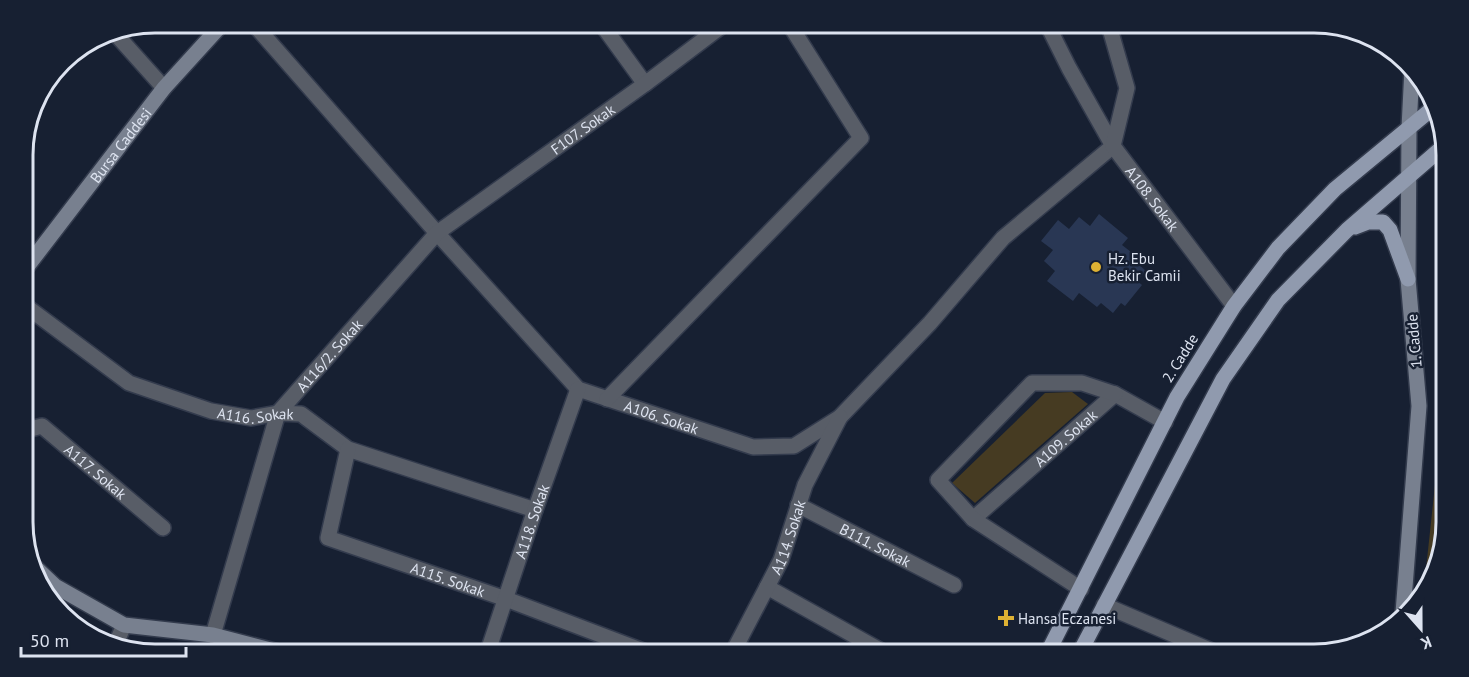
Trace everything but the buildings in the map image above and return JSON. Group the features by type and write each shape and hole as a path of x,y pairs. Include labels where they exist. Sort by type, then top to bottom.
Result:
{"main road":[{"name":"Bursa Caddesi","path":"33,259 164,88 214,33"},
{"name":"1. Cadde","path":"1404,599 1419,406 1408,279 1411,82"},
{"name":"2. Cadde","path":"1052,644 1177,397 1234,306 1278,248 1335,189 1428,112"},
{"path":"1084,644 1223,380 1278,300 1347,230 1436,153"},
{"path":"1347,230 1368,222 1383,222 1393,236 1408,279"},
{"path":"46,578 55,586 124,625 213,635 248,644"}],"street":[{"name":"A106. Sokak","path":"262,33 578,389 753,447 794,446 840,417 930,323 1003,238 1113,146"},
{"path":"608,33 645,84"},
{"name":"F107. Sokak","path":"437,233 712,33"},
{"path":"607,399 861,138 795,33"},
{"name":"A108. Sokak","path":"1052,33 1113,146 1234,306"},
{"path":"1111,33 1127,88 1113,146"},
{"path":"119,38 164,88"},
{"name":"A116/2. Sokak","path":"213,635 278,413 437,233"},
{"name":"A116. Sokak","path":"33,311 129,383 211,411 251,418 278,413 301,414 348,449 535,510"},
{"path":"1081,589 973,519 938,480 1032,383 1082,383 1114,394 1165,422"},
{"name":"A118. Sokak","path":"491,644 578,389"},
{"name":"A109. Sokak","path":"973,519 1114,394"},
{"name":"A114. Sokak","path":"737,644 781,560 805,485 840,417"},
{"name":"A117. Sokak","path":"33,428 42,426 163,528"},
{"name":"A115. Sokak","path":"348,449 328,538 506,599 625,644"},
{"name":"B111. Sokak","path":"798,505 954,585"},
{"path":"767,587 869,644"},
{"path":"1104,605 1196,644"},
{"path":"118,639 124,625"},
{"path":"213,635 222,644"}],"shaded area":[{"path":"1072,392 1088,404 975,503 952,483 1045,393"},
{"path":"1436,475 1436,530 1434,546 1426,571"}],"place":[{"name":"Hz. Ebu Bekir Camii","path":"1096,267"},
{"name":"Hansa Eczanesi","path":"1006,618"}]}
